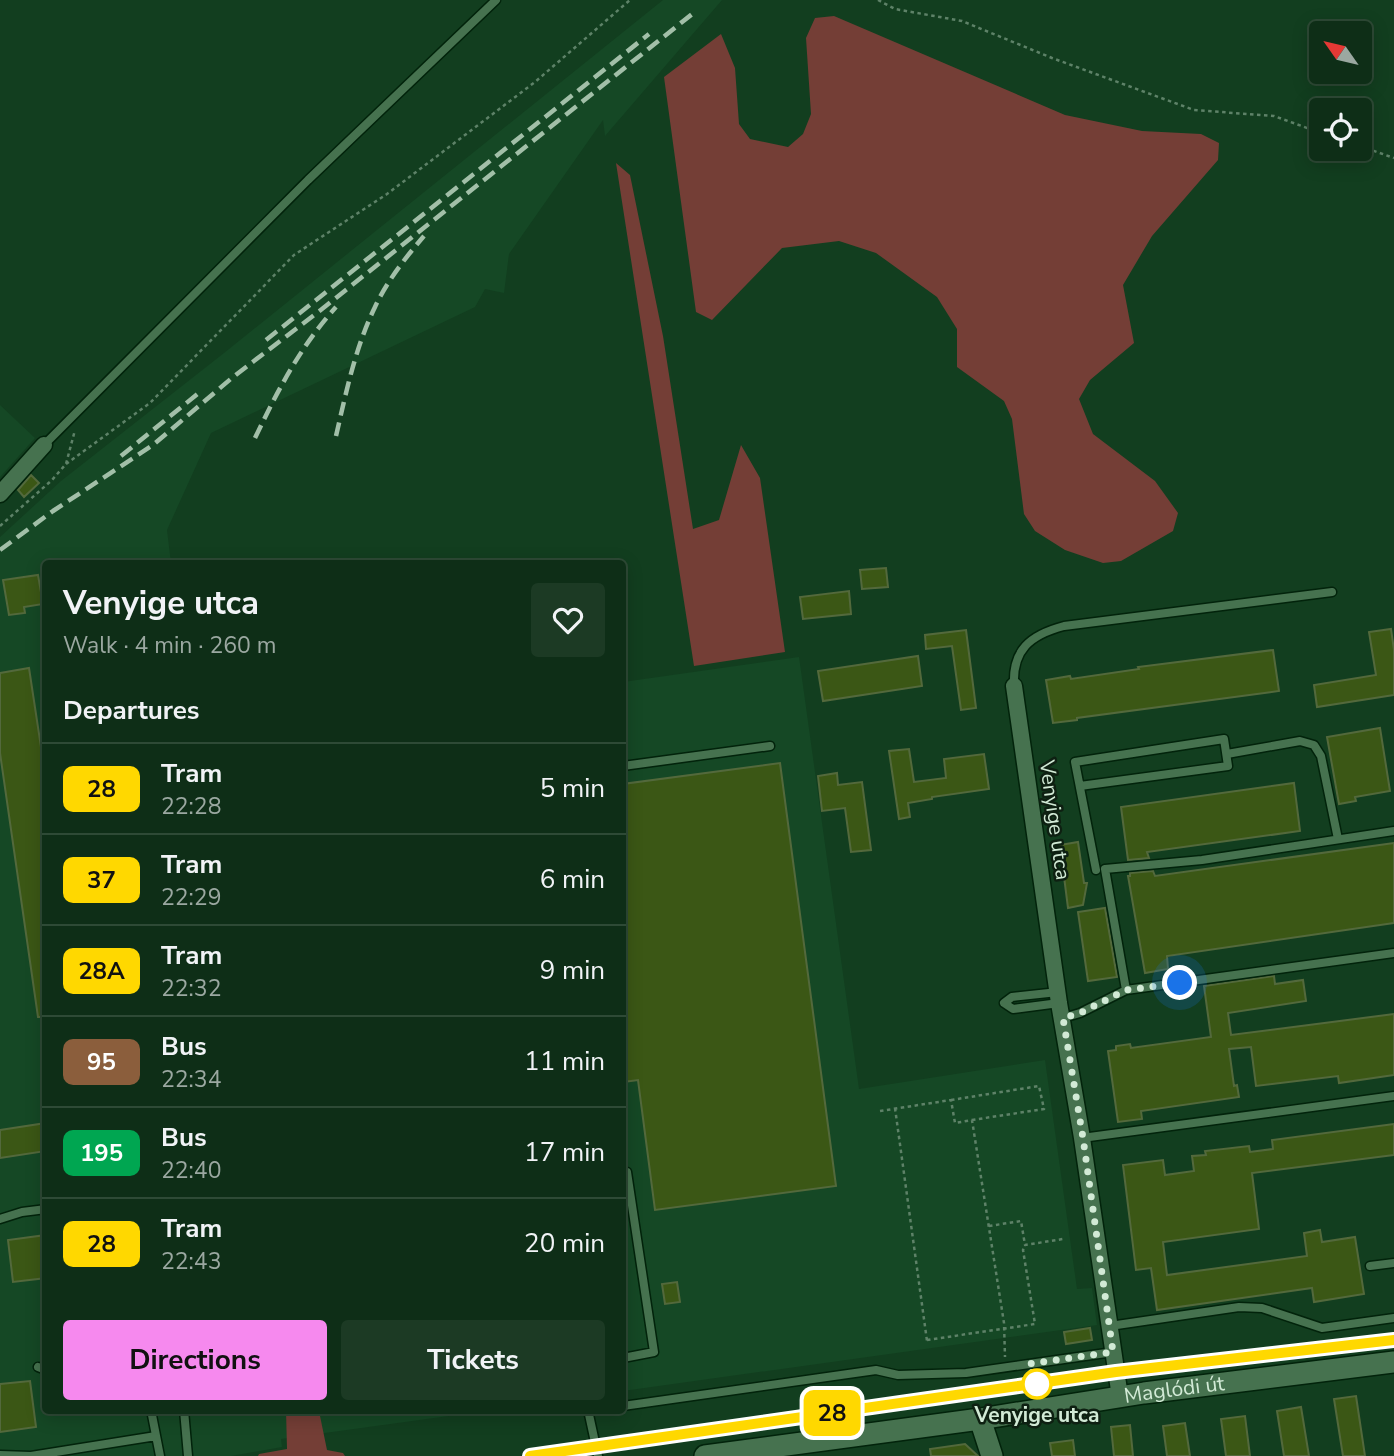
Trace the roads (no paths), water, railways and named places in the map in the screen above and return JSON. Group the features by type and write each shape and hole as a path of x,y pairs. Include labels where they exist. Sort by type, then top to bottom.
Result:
{"street":[{"path":"0,494 44,444"},
{"name":"Venyige utca","path":"1014,686 1120,1397"},
{"name":"Maglódi út","path":"705,1456 980,1419 1144,1393 1394,1362"},
{"path":"980,1419 992,1456"}],"lane":[{"path":"44,444 308,180 496,0"},
{"name":"Venyige utca","path":"1014,686 1015,662 1018,656 1033,639 1053,629 1332,592"},
{"path":"1080,786 1228,766 1224,739 1075,762 1096,870"},
{"path":"1227,754 1300,741 1314,745 1321,756 1338,839"},
{"path":"626,766 770,747"},
{"path":"1126,990 1105,869 1202,859 1394,831"},
{"path":"1060,1005 1013,1009 1004,1003 1012,997 1060,1005 1080,1013 1126,990 1394,953"},
{"path":"1083,1138 1394,1096"},
{"path":"626,1172 654,1352 626,1357"},
{"path":"0,1219 42,1210"},
{"path":"1370,1266 1394,1263"},
{"path":"1110,1326 1239,1307 1262,1308 1322,1328 1394,1318"},
{"path":"626,1406 876,1370 898,1375 966,1373 1113,1352"},
{"path":"152,1414 160,1456"},
{"path":"184,1414 188,1456"},
{"path":"590,1414 598,1456"},
{"path":"0,1455 31,1456 156,1436"}],"tram line":[{"path":"530,1456 1116,1372 1394,1340"},
{"name":"28","path":"530,1456 1116,1372 1394,1340"}],"railway":[{"path":"0,550 53,511 153,445 233,377 696,11"},
{"path":"266,340 649,34"},
{"path":"336,436 352,371 368,323 391,279 424,236"},
{"path":"255,438 291,370 311,338 336,307"},
{"path":"121,456 200,392"}],"place":[{"name":"Venyige utca","path":"1037,1384"}]}
